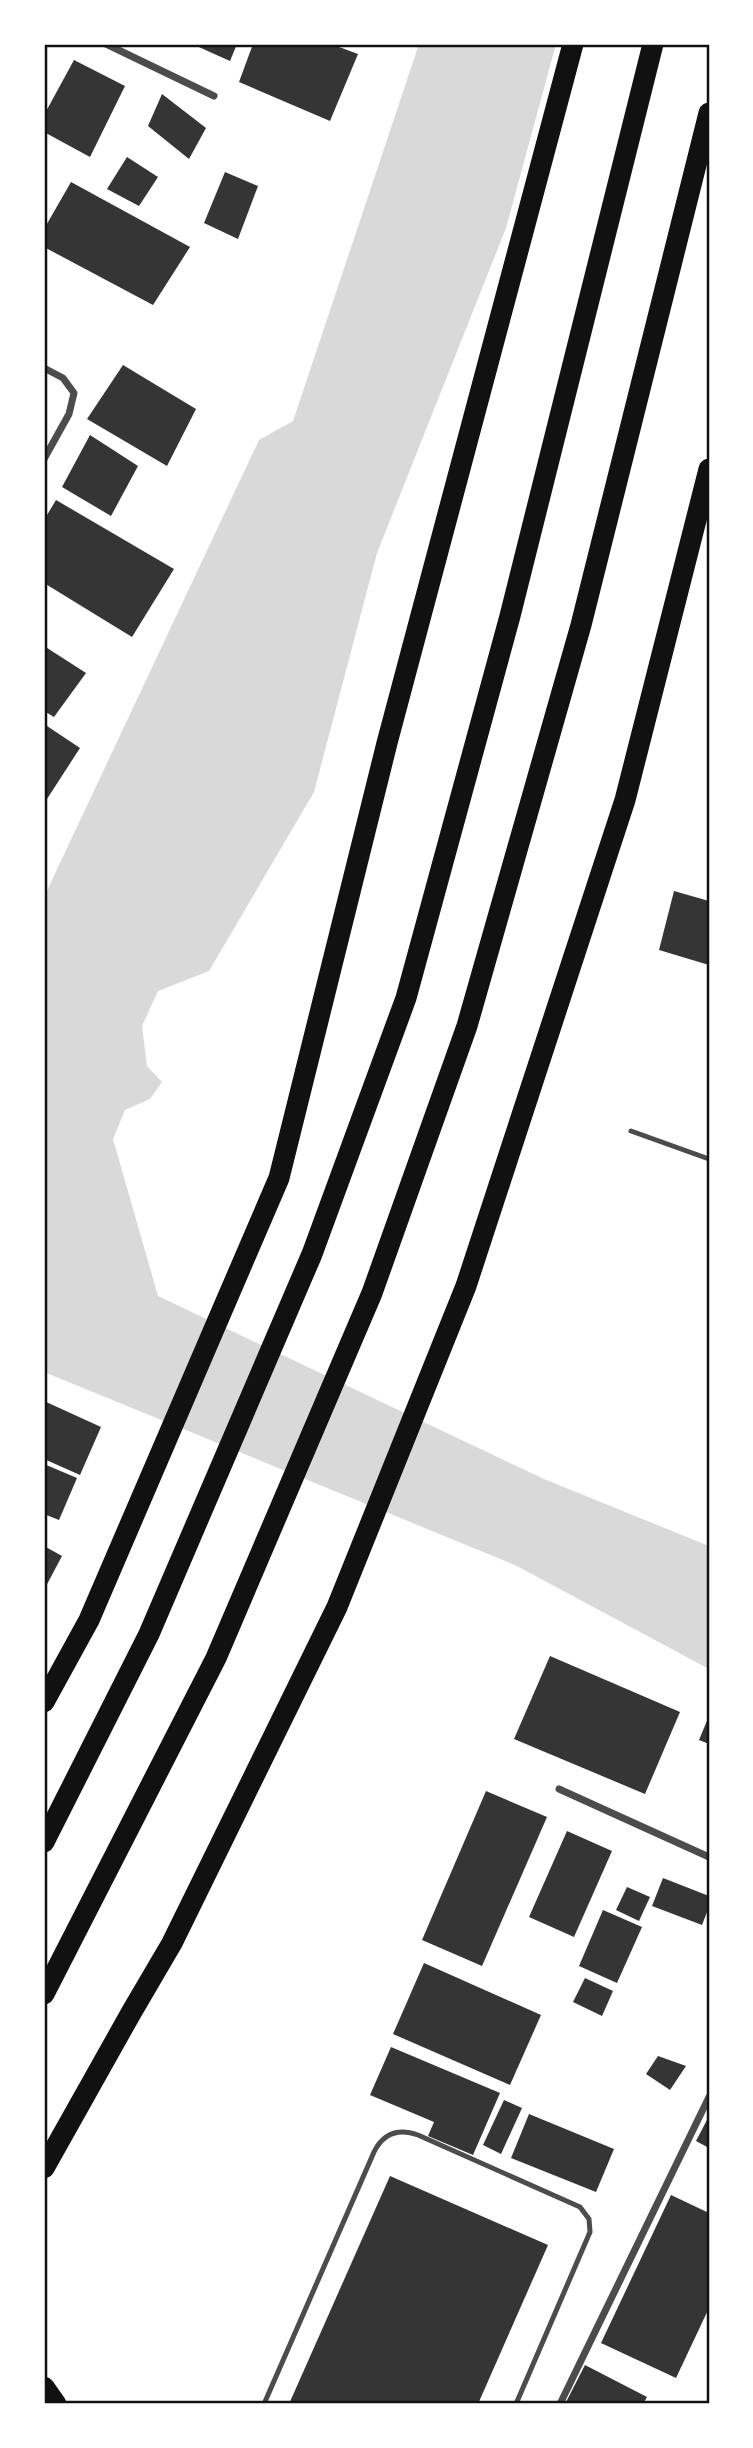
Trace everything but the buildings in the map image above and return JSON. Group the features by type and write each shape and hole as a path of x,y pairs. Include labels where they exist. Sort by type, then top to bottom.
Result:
{"highway":[{"path":"44,1702 89,1620 279,1178 387,743 573,44"},
{"path":"44,1842 149,1634 280,1330 312,1254 406,998 510,616 653,44"},
{"path":"44,1994 216,1658 372,1293 467,1026 581,625 709,113"},
{"path":"44,2168 172,1943 337,1607 466,1286 625,800 709,469"},
{"path":"44,2387 56,2404"}],"street":[{"path":"106,44 214,96"},
{"path":"44,368 63,378 74,393 69,414 44,458"},
{"path":"559,1789 709,1857"},
{"path":"560,2404 709,2097"}],"lane":[{"path":"631,1130 709,1159"},
{"path":"264,2404 373,2152 384,2137 400,2131 418,2135 580,2207 589,2219 590,2232 516,2404"}],"shaded area":[{"path":"419,44 556,44 506,228 377,553 314,792 209,971 158,991 142,1026 147,1066 162,1082 150,1099 125,1110 113,1139 158,1296 544,1479 709,1546 709,1669 515,1565 44,1372 44,897 259,440 293,421"}]}
